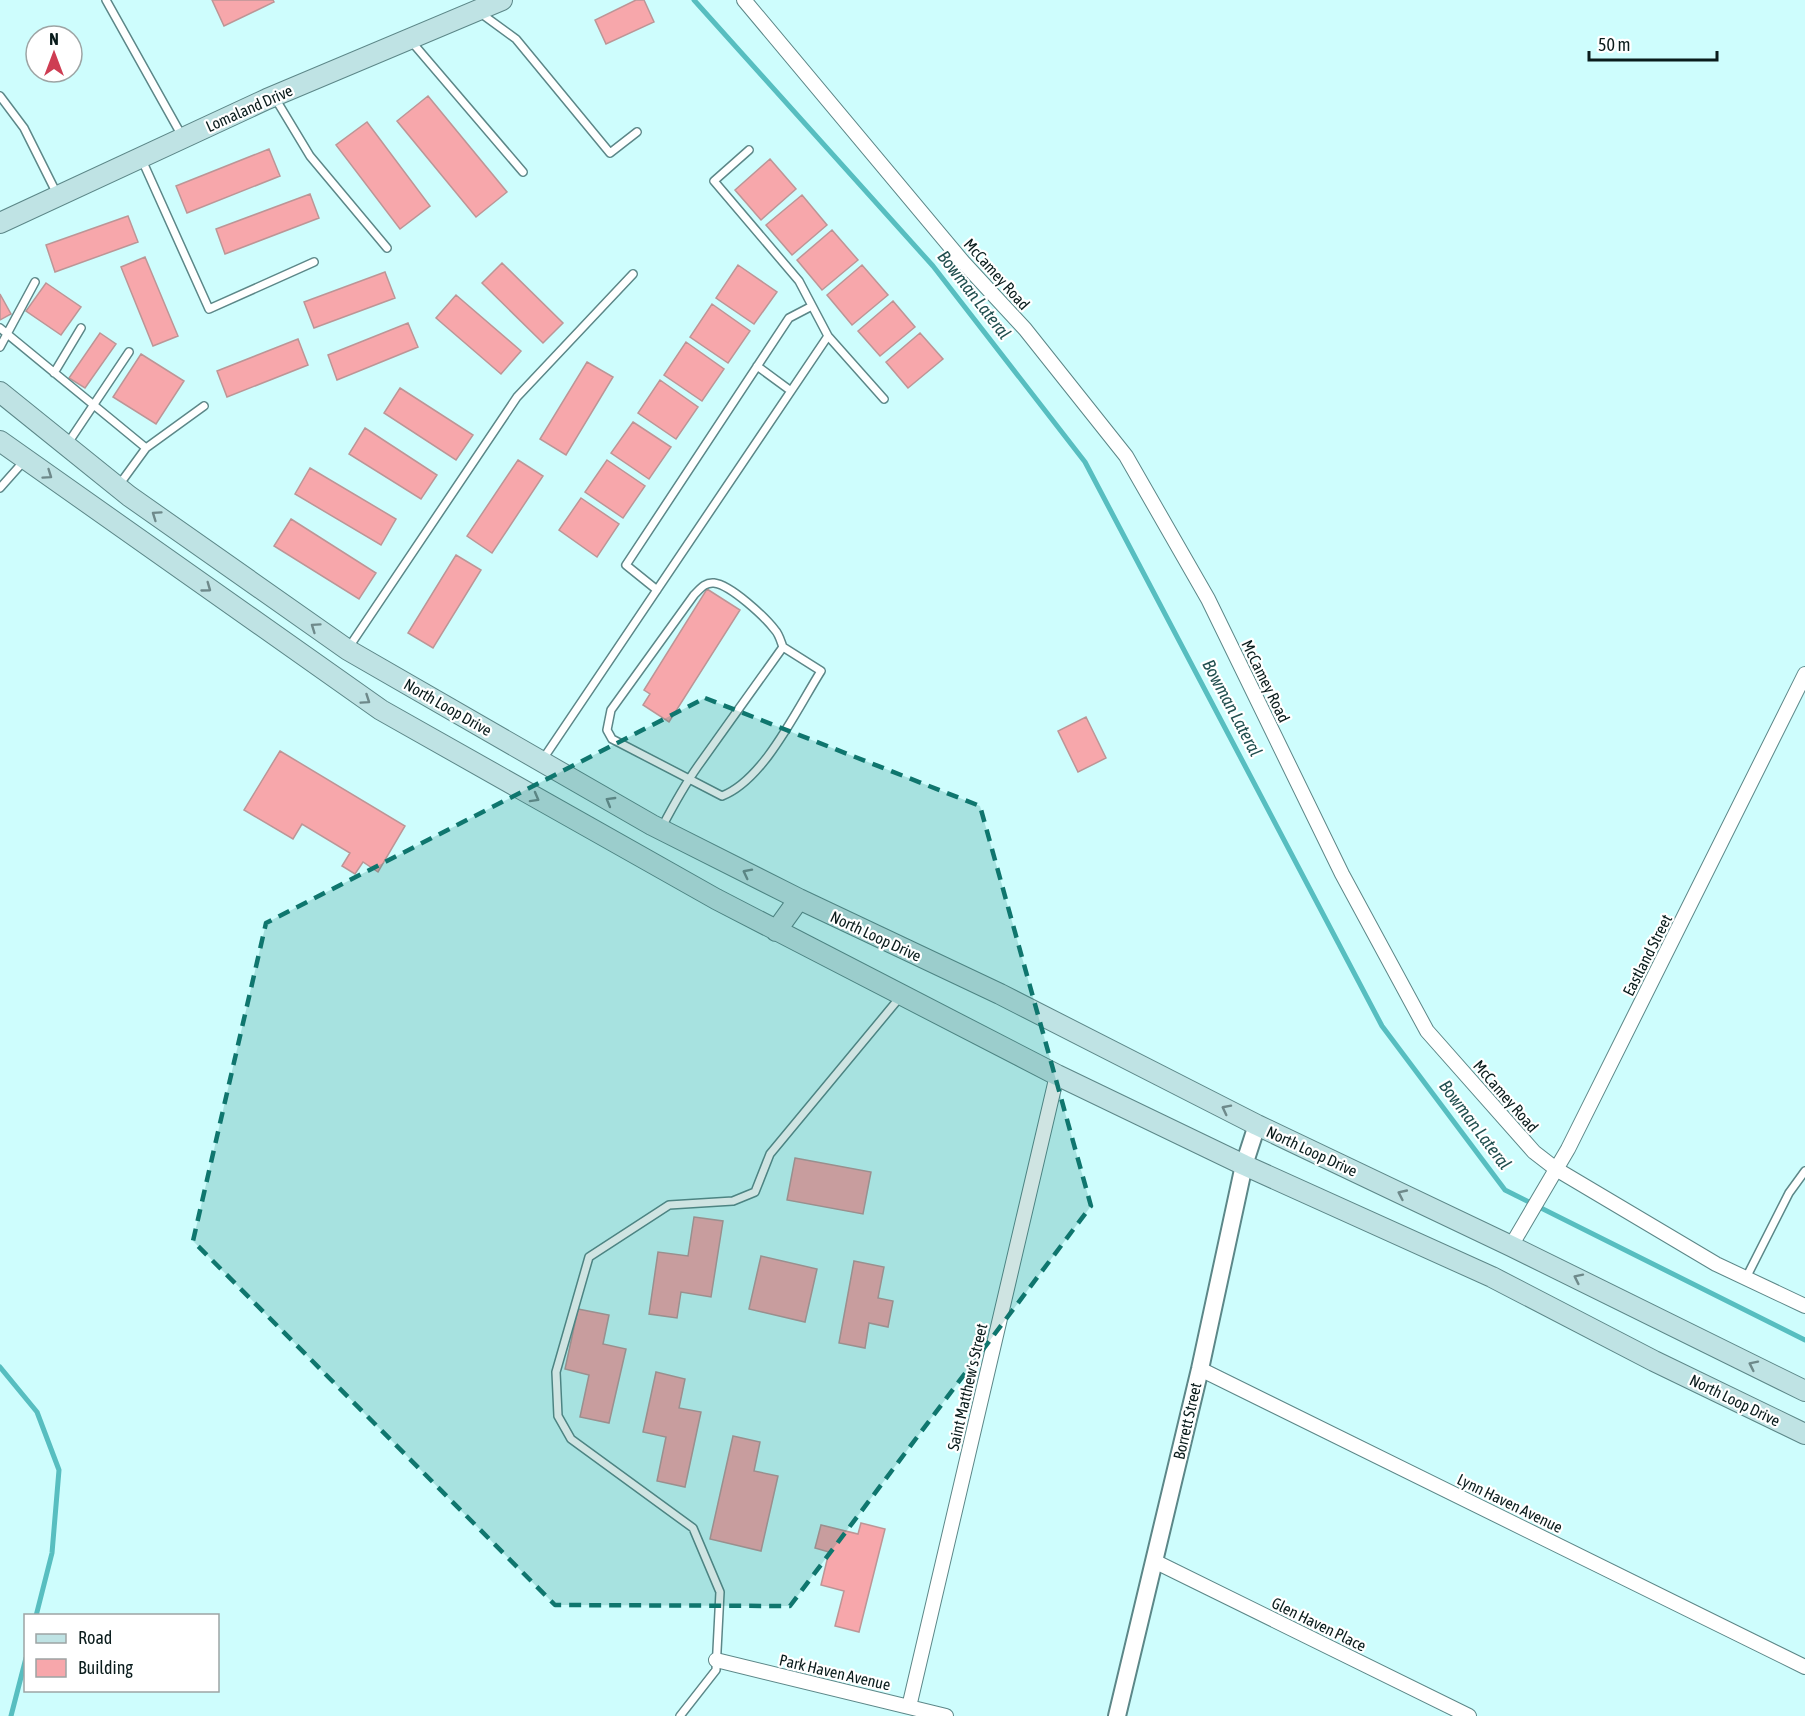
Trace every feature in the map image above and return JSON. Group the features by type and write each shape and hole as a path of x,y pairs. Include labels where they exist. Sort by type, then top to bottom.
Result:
{"main road":[{"name":"Lomaland Drive","path":"0,223 274,96 410,39 473,5 502,0"},
{"name":"North Loop Drive","path":"0,392 118,487 348,650 661,829 799,899 1000,994 1257,1125 1511,1245 1805,1391"},
{"name":"North Loop Drive","path":"0,441 381,710 776,931 1057,1075 1245,1166 1492,1277 1654,1361 1805,1434"},
{"path":"776,931 799,899"}],"street":[{"name":"McCamey Road","path":"744,0 963,262 1025,329 1126,456 1208,599 1342,874 1427,1031 1553,1174 1716,1264 1805,1306"},
{"name":"Eastland Street","path":"1511,1245 1553,1174 1805,674"},
{"name":"Saint Matthew's Street","path":"909,1707 1057,1075"},
{"name":"Borrett Street","path":"1117,1716 1200,1369 1245,1166 1257,1125"},
{"name":"Lynn Haven Avenue","path":"1200,1369 1805,1667"},
{"name":"Glen Haven Place","path":"1154,1561 1469,1716"},
{"name":"Park Haven Avenue","path":"716,1660 946,1716"}],"lane":[{"path":"106,0 183,138"},
{"path":"473,5 516,39 610,153 637,132"},
{"path":"410,39 523,172"},
{"path":"0,96 24,129 58,196"},
{"path":"274,96 310,156 387,248"},
{"path":"749,150 714,181 799,281 828,336 884,399"},
{"path":"141,158 209,309 314,262"},
{"path":"348,650 517,397 633,274"},
{"path":"0,347 35,282"},
{"path":"657,590 626,565 789,318 812,306"},
{"path":"0,328 146,448"},
{"path":"54,373 81,328"},
{"path":"542,761 828,336"},
{"path":"66,446 129,352"},
{"path":"758,366 791,391"},
{"path":"118,487 146,448 204,406"},
{"path":"0,488 26,459"},
{"path":"714,583 723,586 742,598 777,631 783,647 821,671 768,755 746,783 722,796 612,739 607,730 611,710 694,595 705,584 714,583"},
{"path":"661,829 689,779 783,647"},
{"path":"680,1716 716,1670 720,1592 693,1528 571,1439 558,1416 556,1372 589,1257 669,1205 733,1201 755,1192 770,1155 902,996"},
{"path":"1746,1278 1789,1193 1805,1171"}],"highlighted area":[{"path":"705,698 980,806 1091,1206 790,1606 555,1605 193,1241 266,923"}],"building":[{"path":"212,0 273,0 274,2 224,26"},
{"path":"636,0 644,0 654,22 606,44 595,20"},
{"path":"428,96 507,192 476,217 397,121"},
{"path":"367,122 430,206 400,229 336,145"},
{"path":"269,149 280,176 187,213 176,186"},
{"path":"770,159 796,189 761,220 735,190"},
{"path":"310,194 319,218 225,254 216,229"},
{"path":"802,195 827,225 792,255 766,225"},
{"path":"128,216 138,242 55,272 46,245"},
{"path":"832,230 858,260 822,290 797,260"},
{"path":"145,257 178,336 153,346 121,267"},
{"path":"502,263 563,323 543,343 482,283"},
{"path":"738,265 777,292 754,324 716,298"},
{"path":"862,265 888,295 852,325 827,295"},
{"path":"385,272 395,298 314,328 304,302"},
{"path":"46,283 81,307 61,335 26,311"},
{"path":"0,294 11,314 0,320"},
{"path":"456,295 521,351 501,374 436,318"},
{"path":"893,301 915,327 880,356 858,331"},
{"path":"712,304 750,331 728,363 690,337"},
{"path":"408,323 418,347 337,380 328,355"},
{"path":"100,333 116,344 85,388 69,378"},
{"path":"920,333 943,359 908,388 886,362"},
{"path":"298,339 308,365 227,397 217,371"},
{"path":"686,342 724,369 702,401 664,375"},
{"path":"141,354 184,381 156,424 113,397"},
{"path":"587,362 613,377 566,455 540,439"},
{"path":"660,380 698,407 676,439 638,413"},
{"path":"400,388 473,435 456,460 384,413"},
{"path":"633,422 671,447 649,479 611,453"},
{"path":"365,428 437,475 421,499 349,454"},
{"path":"518,460 543,476 492,553 467,536"},
{"path":"607,460 645,486 623,518 585,492"},
{"path":"310,468 396,519 381,545 295,494"},
{"path":"581,498 619,524 597,557 559,530"},
{"path":"291,519 376,573 359,599 274,546"},
{"path":"456,555 481,570 433,648 408,633"},
{"path":"707,589 740,610 669,722 643,705 650,694 644,690"},
{"path":"1086,717 1106,758 1078,772 1058,731"},
{"path":"280,751 405,826 378,872 363,862 355,874 342,866 350,853 302,824 293,839 244,810"},
{"path":"795,1158 871,1172 863,1214 787,1200"},
{"path":"694,1217 723,1221 711,1297 681,1292 677,1318 649,1314 658,1252 688,1256"},
{"path":"761,1256 817,1269 805,1322 749,1309"},
{"path":"854,1261 884,1267 878,1298 893,1301 888,1327 869,1323 865,1348 839,1343"},
{"path":"578,1309 609,1315 603,1344 626,1349 609,1423 580,1417 589,1375 565,1369"},
{"path":"656,1372 685,1379 679,1408 701,1412 685,1487 657,1481 666,1437 643,1432"},
{"path":"733,1436 760,1442 754,1471 778,1476 761,1551 710,1539"},
{"path":"861,1523 885,1529 859,1632 835,1626 844,1591 821,1585 829,1552 815,1548 821,1525 858,1534"}],"waterway":[{"name":"Bowman Lateral","path":"694,0 933,266 1085,462 1382,1026 1505,1190 1805,1340"},
{"path":"0,1367 37,1412 59,1470 52,1553 37,1614"},
{"path":"11,1716 24,1666"}]}
